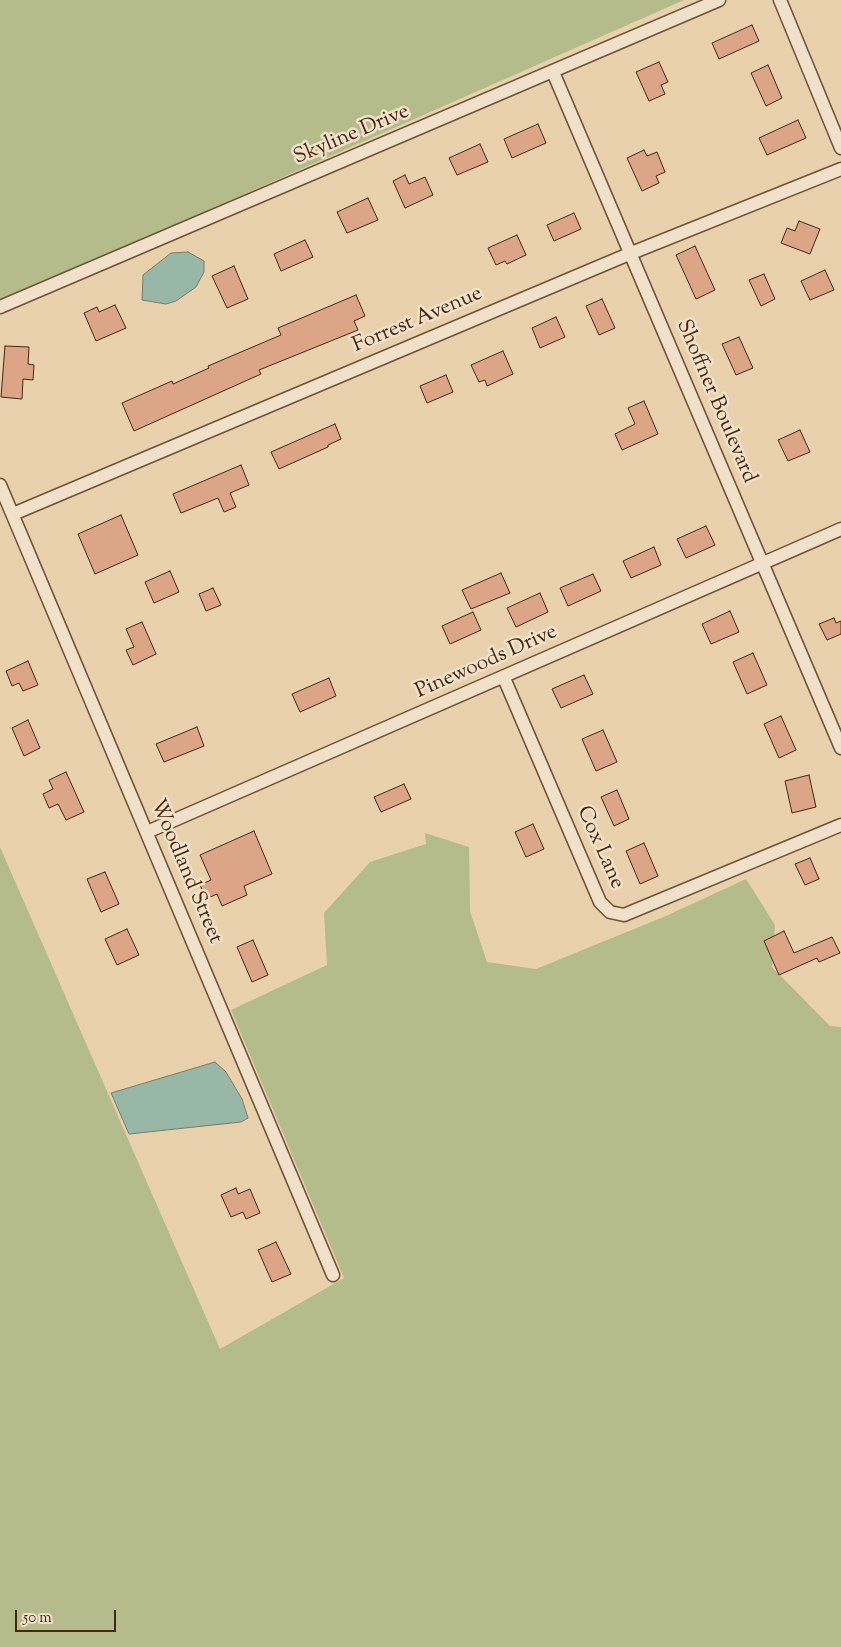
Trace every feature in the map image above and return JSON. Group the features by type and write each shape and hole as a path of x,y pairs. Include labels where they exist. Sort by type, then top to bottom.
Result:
{"street":[{"name":"Skyline Drive","path":"0,308 719,0"},
{"path":"780,0 841,148"},
{"name":"Shoffner Boulevard","path":"553,72 841,748"},
{"name":"Forrest Avenue","path":"13,514 629,254 841,169"},
{"name":"Woodland Street","path":"0,485 148,832 333,1275"},
{"name":"Pinewoods Drive","path":"148,832 504,678 841,529"},
{"name":"Cox Lane","path":"504,678 600,902 610,912 624,916 841,825"}],"green space":[{"path":"0,0 684,0 197,215 0,299"},
{"path":"425,833 469,847 470,911 487,962 536,969 666,916 746,879 775,925 772,967 830,1026 841,1027 841,1647 0,1647 0,847 220,1349 344,1278 231,1010 327,965 324,913 370,862 426,844"}],"shaded area":[{"path":"188,252 204,261 204,272 196,287 176,301 166,304 142,300 143,275 171,253"},
{"path":"215,1062 226,1072 242,1099 248,1118 241,1122 129,1134 111,1093"}],"building":[{"path":"752,25 759,41 719,59 712,43"},
{"path":"659,62 668,82 661,85 665,94 649,101 636,72"},
{"path":"768,65 782,98 766,106 751,73"},
{"path":"798,120 806,138 767,155 759,138"},
{"path":"538,124 546,143 512,158 504,139"},
{"path":"480,144 488,162 457,175 449,158"},
{"path":"644,150 647,156 657,152 665,172 656,176 659,183 642,191 627,158"},
{"path":"405,175 409,184 425,177 433,195 405,208 393,181"},
{"path":"368,198 378,220 347,233 337,212"},
{"path":"574,213 581,229 554,241 547,225"},
{"path":"799,221 820,229 810,254 781,243 787,228 795,231"},
{"path":"517,235 526,255 507,264 505,261 496,265 488,248"},
{"path":"305,240 313,257 281,271 274,254"},
{"path":"695,246 715,290 696,299 676,255"},
{"path":"234,266 248,299 227,308 212,276"},
{"path":"825,270 834,290 810,300 801,281"},
{"path":"764,274 775,299 761,306 749,280"},
{"path":"356,295 365,316 354,321 358,330 259,370 261,374 134,431 122,403 172,381 173,384 209,368 208,366 281,335 278,328"},
{"path":"602,299 615,328 599,335 586,306"},
{"path":"115,305 126,328 96,341 84,313 97,307 99,312"},
{"path":"556,317 565,337 540,348 532,328"},
{"path":"739,337 753,368 736,375 722,344"},
{"path":"5,346 29,347 28,364 34,365 33,380 23,379 22,399 1,397"},
{"path":"503,351 513,374 487,386 485,380 479,382 471,365"},
{"path":"446,375 453,392 427,403 420,386"},
{"path":"644,401 658,434 622,450 615,434 635,424 628,408"},
{"path":"335,424 341,439 328,445 328,447 279,469 271,452"},
{"path":"800,430 810,452 788,461 778,440"},
{"path":"241,465 249,485 230,493 236,507 224,512 218,498 181,513 173,494"},
{"path":"121,515 138,555 95,574 78,534"},
{"path":"706,526 715,545 686,558 677,539"},
{"path":"654,547 661,565 631,578 623,561"},
{"path":"170,571 179,592 154,603 145,582"},
{"path":"501,573 510,593 471,609 462,590"},
{"path":"593,574 601,591 568,606 560,588"},
{"path":"213,588 221,605 206,611 199,594"},
{"path":"540,593 548,612 516,627 507,608"},
{"path":"730,611 739,632 711,644 702,624"},
{"path":"473,612 481,630 450,644 442,626"},
{"path":"834,618 836,623 841,621 841,634 827,640 819,624"},
{"path":"142,622 156,654 133,665 126,650 134,647 126,629"},
{"path":"753,653 767,685 747,694 733,662"},
{"path":"28,661 38,685 23,691 19,683 12,686 6,671"},
{"path":"584,675 593,694 561,708 552,689"},
{"path":"329,678 336,696 300,712 292,694"},
{"path":"781,716 796,750 779,758 764,724"},
{"path":"28,720 40,748 24,756 12,728"},
{"path":"197,727 204,746 164,762 156,744"},
{"path":"603,730 617,762 596,771 582,739"},
{"path":"66,772 84,812 66,820 58,804 49,808 43,794 53,789 49,780"},
{"path":"809,775 816,807 792,813 785,781"},
{"path":"404,784 411,799 381,812 374,797"},
{"path":"617,790 629,819 614,826 601,797"},
{"path":"533,824 544,849 526,857 515,832"},
{"path":"254,831 272,874 244,886 247,895 222,906 217,894 206,899 200,885 211,880 200,855"},
{"path":"644,843 658,876 640,884 626,851"},
{"path":"810,858 819,879 805,885 795,864"},
{"path":"105,872 119,904 101,912 87,879"},
{"path":"127,929 139,955 117,965 105,939"},
{"path":"784,931 794,953 832,937 840,953 819,962 817,958 779,975 764,941"},
{"path":"253,940 268,975 252,982 237,947"},
{"path":"236,1188 238,1194 250,1189 260,1213 246,1219 243,1212 231,1217 221,1195"},
{"path":"276,1242 291,1274 272,1282 258,1250"}]}
